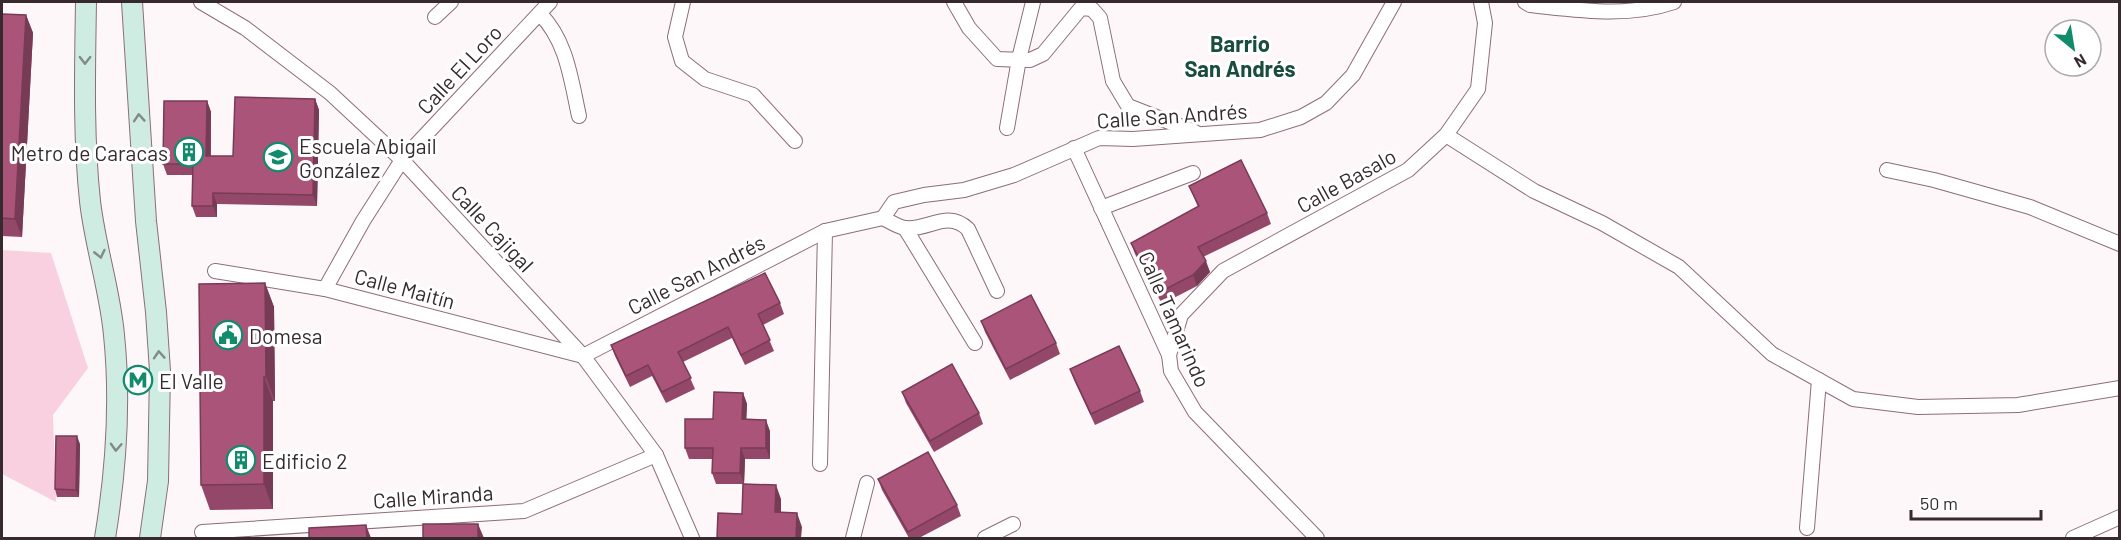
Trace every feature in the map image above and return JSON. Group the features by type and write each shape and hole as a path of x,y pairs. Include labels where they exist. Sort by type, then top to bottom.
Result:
{"main road":[{"path":"86,2 84,127 90,201 107,285 116,365 117,445 105,538"},
{"path":"132,2 160,371 158,481 150,538"}],"street":[{"name":"Calle Cajigal","path":"201,2 245,28 330,93 402,160 583,356 656,455 692,538"},
{"path":"435,17 451,2"},
{"name":"Calle El Loro","path":"325,289 363,221 402,160 550,2"},
{"path":"683,2 675,37 682,61 705,79 753,95 795,141"},
{"path":"954,2 969,28 997,59 1030,60 1043,54 1081,8 1092,9 1100,18 1113,81 1128,106 1200,134"},
{"path":"1007,128 1019,59 1033,2"},
{"name":"Calle San Andrés","path":"583,356 825,231 883,218 894,202 964,190 1014,175 1100,138 1133,139 1200,134 1220,135 1260,130 1313,112 1340,90 1353,75 1394,2"},
{"name":"Calle Basalo","path":"1168,356 1181,315 1223,271 1408,170 1446,135 1478,89 1485,23 1481,2"},
{"path":"1525,2 1530,5 1602,13 1660,7 1674,2"},
{"path":"540,14 553,27 560,43 579,116"},
{"path":"1446,135 1534,191 1602,223 1679,267 1772,354 1853,399 1918,407 2018,405 2120,388"},
{"name":"Calle Tamarindo","path":"1074,148 1168,356 1172,371 1195,412 1317,538"},
{"path":"1887,170 1934,180 2030,207 2120,244"},
{"path":"1101,208 1193,174"},
{"path":"883,218 905,228 952,220 962,223 968,229 997,291"},
{"path":"905,228 975,344"},
{"path":"820,464 825,231"},
{"name":"Calle Maitín","path":"215,271 325,289 583,356"},
{"path":"1807,528 1819,380"},
{"name":"Calle Miranda","path":"202,532 524,511 656,455"},
{"path":"853,538 867,483"},
{"path":"2073,538 2120,517"},
{"path":"985,538 1013,524"}],"shaded area":[{"path":"2,250 51,253 88,368 53,415 56,502 2,474"}],"building":[{"path":"2,14 26,15 15,219 2,218"},
{"path":"235,97 315,99 313,195 213,193 213,206 192,206 193,164 163,164 164,101 207,101 206,156 233,156"},
{"path":"1241,160 1267,213 1198,247 1206,261 1193,275 1158,293 1131,243 1199,206 1189,186"},
{"path":"765,273 780,303 758,314 770,340 741,355 728,327 678,352 691,378 662,392 648,365 626,376 611,345"},
{"path":"265,283 264,484 201,485 199,284"},
{"path":"1031,295 1056,343 1006,369 981,321"},
{"path":"1119,346 1140,391 1091,414 1070,369"},
{"path":"952,364 979,413 930,441 902,392"},
{"path":"714,392 743,393 742,419 766,420 766,448 741,448 740,473 712,473 713,448 685,448 685,419 713,419"},
{"path":"56,436 77,436 76,490 55,489"},
{"path":"928,452 957,505 908,532 878,479"},
{"path":"743,484 776,485 775,512 797,513 796,538 717,538 718,513 742,514"},
{"path":"423,524 478,524 478,538 423,538"},
{"path":"366,525 367,538 309,538 309,528"}],"place":[{"name":"Metro de Caracas","path":"189,152"},
{"name":"Escuela Abigail González","path":"278,157"},
{"name":"Domesa","path":"228,335"},
{"name":"El Valle","path":"138,380"},
{"name":"Edificio 2","path":"241,460"}],"district":[{"name":"Barrio San Andrés","path":"1240,56"}]}
